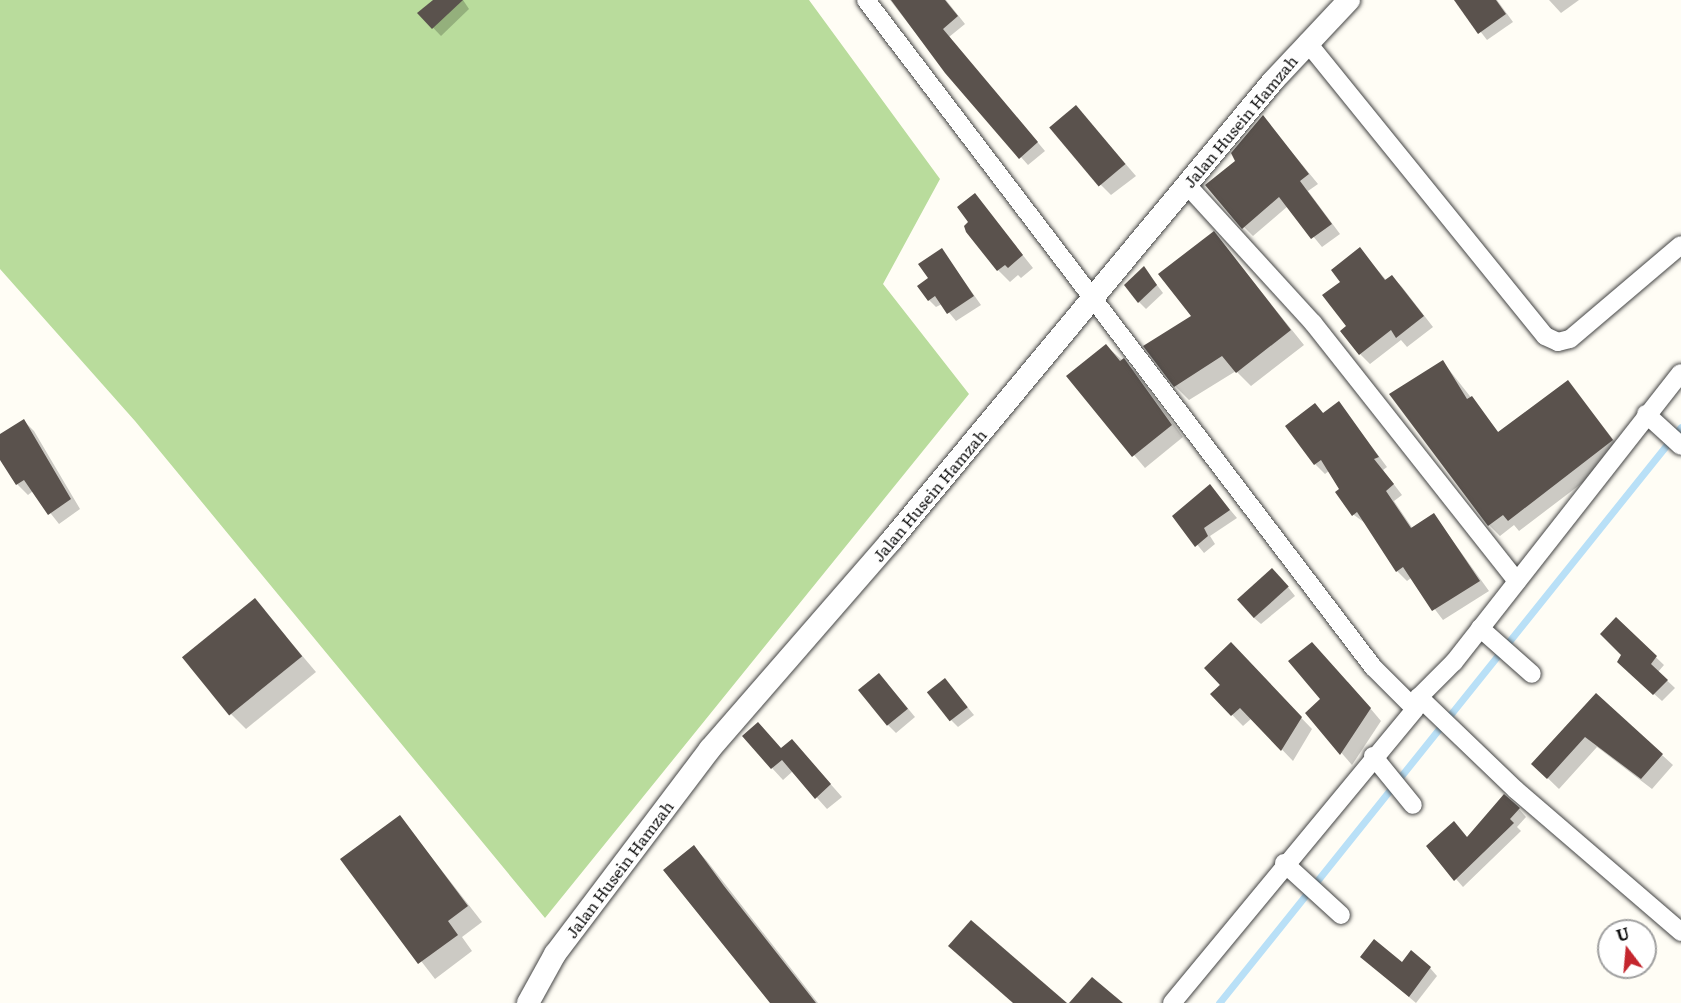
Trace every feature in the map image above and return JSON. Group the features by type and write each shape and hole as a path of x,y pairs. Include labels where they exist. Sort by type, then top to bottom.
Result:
{"street":[{"path":"866,0 1094,296 1373,667 1421,704 1681,932"},
{"name":"Jalan Husein Hamzah","path":"528,1003 555,954 710,749 890,542 1307,42 1349,0"},
{"path":"1307,42 1545,336 1558,342 1570,339 1681,245"},
{"path":"1187,185 1313,323 1517,581"},
{"path":"1173,1003 1421,704 1486,633 1517,581 1650,417 1681,373"},
{"path":"1650,417 1681,446"},
{"path":"1486,633 1527,670"},
{"path":"1375,759 1408,799"},
{"path":"1288,866 1336,910"}],"green space":[{"path":"0,0 809,0 940,179 883,284 969,394 545,918 135,421 0,269"}],"building":[{"path":"433,0 463,0 432,29 417,13"},
{"path":"891,0 945,0 958,16 943,29 1038,142 1019,159 945,73"},
{"path":"1454,0 1496,0 1506,14 1478,34"},
{"path":"1076,105 1125,164 1099,186 1049,127"},
{"path":"1263,115 1309,174 1300,181 1332,224 1311,239 1279,197 1242,229 1205,185 1235,161 1231,153"},
{"path":"975,193 1023,255 1008,268 1005,265 997,271 966,232 964,226 968,222 957,207"},
{"path":"1214,231 1291,330 1236,373 1222,356 1174,387 1143,346 1191,316 1158,274"},
{"path":"1360,247 1385,280 1392,275 1424,316 1396,338 1391,330 1359,355 1340,331 1346,326 1322,295 1340,282 1331,270"},
{"path":"942,248 974,296 947,314 935,296 928,301 917,286 928,278 918,264"},
{"path":"1144,266 1157,285 1138,303 1124,285"},
{"path":"1106,344 1120,361 1124,358 1172,425 1132,457 1066,376"},
{"path":"1443,360 1467,399 1472,396 1498,432 1568,380 1613,440 1508,521 1503,515 1488,526 1389,394"},
{"path":"1339,401 1379,457 1374,459 1394,484 1386,491 1411,528 1434,513 1480,581 1432,611 1403,567 1396,572 1357,512 1352,516 1335,492 1339,489 1321,460 1314,465 1285,426 1315,403 1323,413"},
{"path":"24,419 71,499 48,515 24,480 16,485 0,460 0,434"},
{"path":"1210,484 1230,510 1204,528 1208,536 1195,547 1172,516"},
{"path":"1272,568 1289,587 1254,618 1237,599"},
{"path":"255,598 302,656 229,715 182,657"},
{"path":"1616,617 1657,656 1651,664 1668,680 1653,695 1617,662 1621,655 1600,634"},
{"path":"1231,642 1302,717 1281,751 1240,708 1231,716 1210,694 1220,685 1204,668"},
{"path":"1312,642 1371,708 1340,755 1305,713 1320,699 1288,661"},
{"path":"879,673 908,709 887,726 858,690"},
{"path":"945,678 968,707 950,721 927,692"},
{"path":"1596,693 1663,754 1641,779 1585,737 1547,779 1531,764"},
{"path":"758,722 781,748 792,739 831,784 815,799 782,760 771,769 742,736"},
{"path":"1504,794 1520,808 1510,819 1514,823 1454,881 1426,846 1454,821 1467,837"},
{"path":"400,815 468,906 448,921 458,935 418,964 340,859"},
{"path":"694,845 816,1003 770,1003 663,870"},
{"path":"971,920 1067,1003 1013,1003 948,946"},
{"path":"1374,939 1402,962 1411,950 1431,967 1409,997 1360,957"},
{"path":"1092,977 1123,1003 1069,1003"}],"waterway":[{"path":"1219,1003 1681,427"}]}
